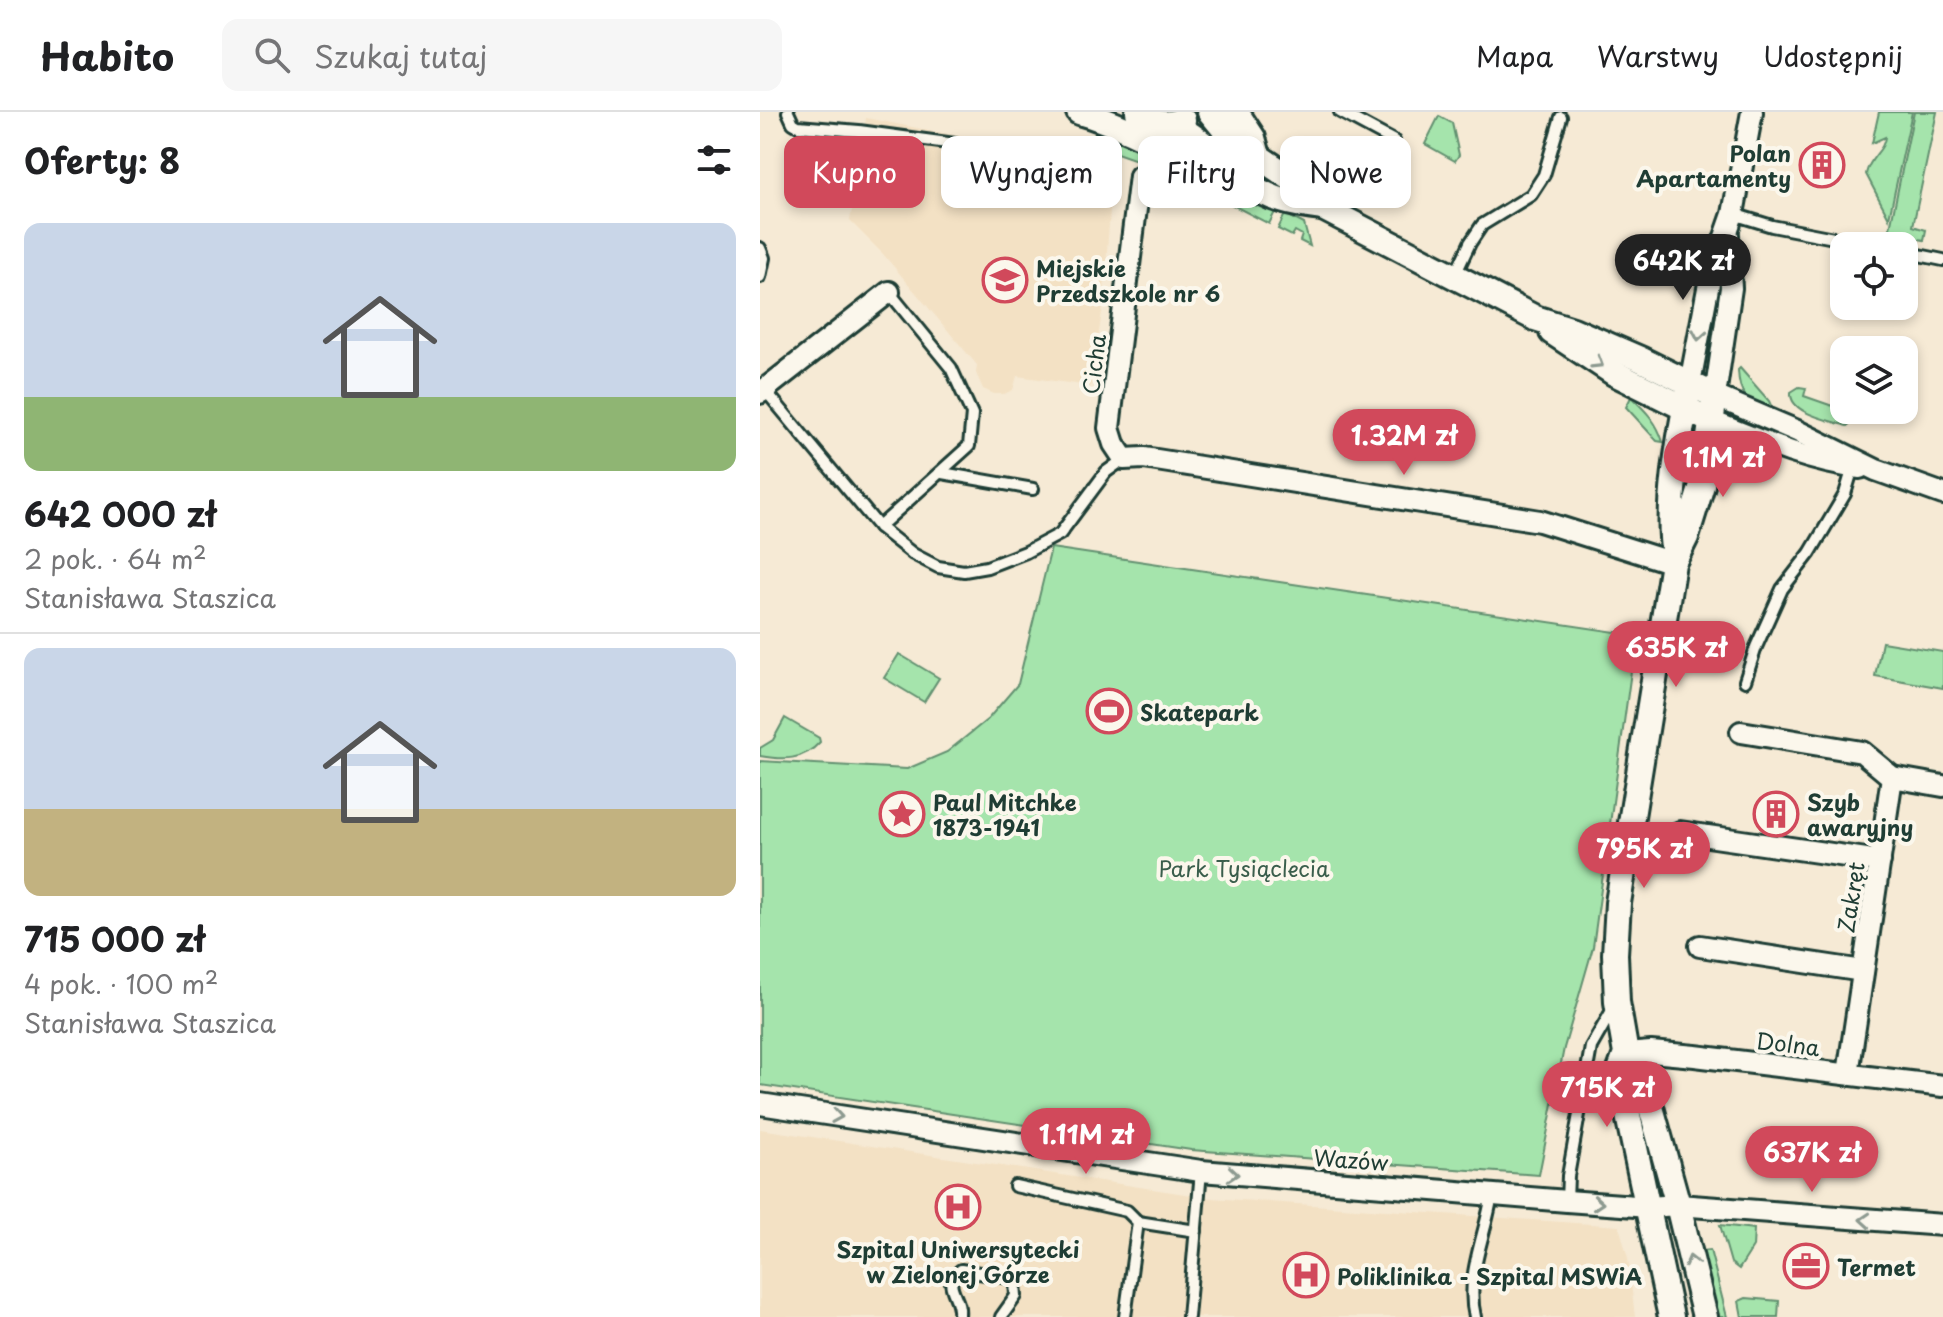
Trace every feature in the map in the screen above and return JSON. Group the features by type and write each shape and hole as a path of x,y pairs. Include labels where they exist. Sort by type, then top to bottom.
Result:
{"street":[{"path":"1079,112 1144,136"},
{"path":"1138,112 1156,123 1170,124 1181,122 1195,112"},
{"path":"1210,112 1230,136"},
{"path":"1236,112 1252,136"},
{"path":"1671,1317 1619,1073 1626,1054 1617,1002 1615,954 1618,903 1674,560 1672,539 1677,463 1685,408 1709,283 1728,235 1752,112"},
{"path":"1170,124 1194,136"},
{"name":"Cicha","path":"1124,459 1114,444 1109,428 1138,192"},
{"path":"1323,208 1535,318 1573,330 1690,383 1855,463"},
{"path":"1674,560 1686,537 1702,485 1731,288 1728,235"},
{"path":"762,392 889,292"},
{"path":"1535,318 1614,373 1711,421 1772,445 1855,463 1943,494"},
{"path":"1124,459 1144,458 1540,521 1674,560"},
{"path":"1741,732 1862,752 1892,777 1943,786"},
{"name":"Zakręt","path":"1848,1074 1892,777"},
{"path":"1680,832 1880,861"},
{"path":"1700,946 1863,971"},
{"name":"Dolna","path":"1626,1054 1651,1052 1695,1056 1943,1086"},
{"path":"1626,1054 1641,1071 1705,1317"},
{"name":"Wazów","path":"760,1104 1201,1171 1649,1207 1678,1205 1943,1225"}],"lane":[{"path":"788,112 798,126 941,142"},
{"path":"1340,112 1385,136"},
{"path":"1454,277 1482,225 1533,192 1544,175 1561,117"},
{"path":"1733,214 1772,226 1830,237"},
{"path":"760,248 764,258 760,277"},
{"path":"1918,255 1943,260"},
{"path":"879,527 969,446 972,412 951,368 889,292"},
{"path":"762,392 879,527 913,554 938,567 964,571 987,567 1060,534 1106,472 1124,459"},
{"path":"1745,681 1756,647 1782,589 1810,553 1838,506 1855,463"},
{"path":"942,473 1033,489"},
{"path":"1567,1201 1568,1176 1594,1041 1617,1002"},
{"path":"1188,1317 1201,1171"},
{"path":"1015,1186 1127,1211 1138,1222 1196,1231"},
{"path":"1475,1317 1476,1254 1492,1194"},
{"path":"1125,1317 1138,1222"},
{"path":"959,1315 961,1305 950,1286 951,1279 961,1270 1010,1278 1015,1282 1016,1296 1001,1317"}],"shaded area":[{"name":"Miejskie Przedszkole nr 6","path":"866,118 958,136 941,136 941,208 1110,208 1103,305 1091,386 1017,376 1013,390 1004,394 983,389 976,373 977,365 883,254 850,221 852,208 925,208 925,136 863,136"},
{"path":"760,1129 1211,1198 1619,1226 1628,1258 1635,1317 760,1317"}],"green space":[{"path":"1879,112 1912,112 1889,218 1866,174 1884,142 1885,137 1872,143"},
{"path":"1914,112 1937,112 1913,226 1926,230 1924,240 1918,239 1918,232 1889,232"},
{"path":"1439,116 1452,123 1459,155 1455,161 1425,144"},
{"path":"1098,124 1121,136 1094,136"},
{"path":"1122,137 1138,145 1138,161 1122,155"},
{"path":"1264,204 1276,210 1269,224 1238,208 1264,208"},
{"path":"1285,214 1304,224 1310,246 1300,241 1302,235 1295,231 1292,236 1278,229"},
{"path":"1740,368 1769,401 1774,412 1752,402 1743,393 1739,380"},
{"path":"1799,387 1806,388 1804,396 1830,405 1830,421 1803,411 1792,400 1791,392"},
{"path":"1631,397 1658,428 1663,442 1657,441 1626,407"},
{"name":"Park Tysiąclecia","path":"1051,548 1636,635 1593,947 1564,1048 1539,1175 1191,1150 760,1085 760,761 907,769 947,752 988,719 1018,684"},
{"path":"1882,642 1943,652 1943,688 1875,676"},
{"path":"899,654 939,678 924,702 884,678"},
{"path":"785,718 819,738 820,742 807,753 792,758 760,756 760,748 773,740"},
{"path":"1720,1225 1754,1229 1753,1247 1739,1269 1731,1263"},
{"path":"1710,1250 1727,1317 1719,1317 1702,1251"},
{"path":"1746,1298 1779,1301 1778,1317 1742,1317 1739,1301"}],"place":[{"name":"Polan Apartamenty","path":"1822,165"},
{"name":"Miejskie Przedszkole nr 6","path":"1005,280"},
{"name":"Skatepark","path":"1109,711"},
{"name":"Paul Mitchke 1873-1941","path":"902,814"},
{"name":"Szyb awaryjny","path":"1776,814"},
{"name":"Szpital Uniwersytecki w Zielonej Górze","path":"958,1207"},
{"name":"Termet","path":"1806,1266"},
{"name":"Poliklinika - Szpital MSWiA","path":"1306,1275"}]}
